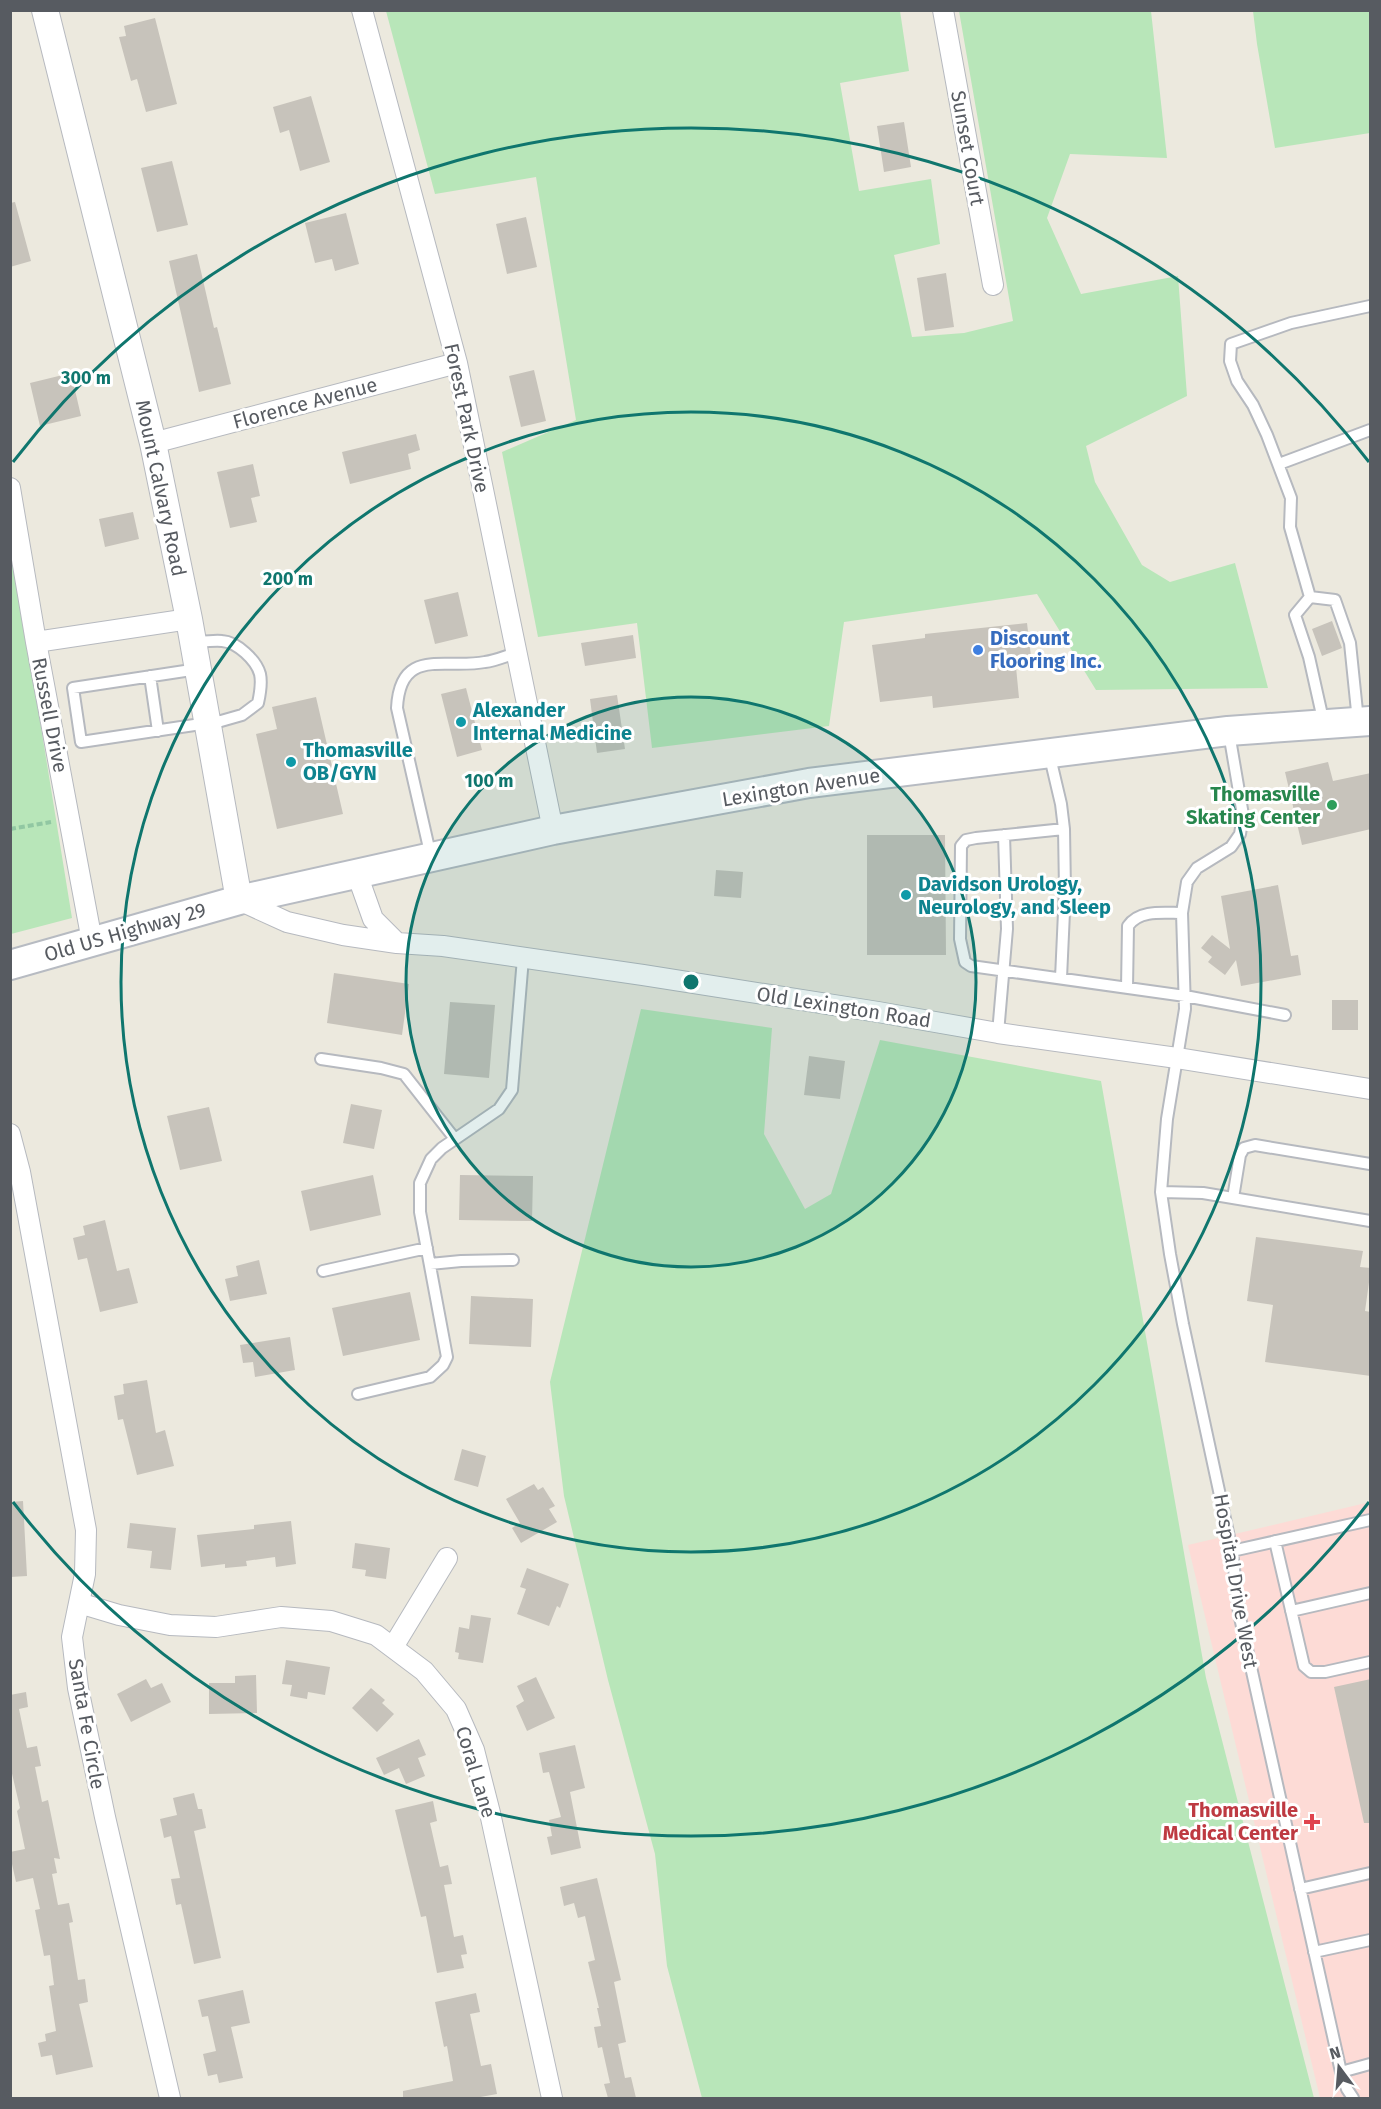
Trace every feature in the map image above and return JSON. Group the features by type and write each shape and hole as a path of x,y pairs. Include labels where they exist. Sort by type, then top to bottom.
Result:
{"main road":[{"name":"Lexington Avenue","path":"239,900 553,830 809,783 1228,731 1364,721"},
{"name":"Old US Highway 29","path":"10,965 239,900"}],"street":[{"name":"Mount Calvary Road","path":"45,10 153,443 191,631 239,900"},
{"name":"Forest Park Drive","path":"362,10 457,363 553,830"},
{"name":"Sunset Court","path":"943,10 993,285"},
{"name":"Florence Avenue","path":"153,443 457,363"},
{"name":"Russell Drive","path":"10,488 36,642 92,941"},
{"path":"36,642 191,631"},
{"path":"357,874 374,919 397,942"},
{"name":"Old Lexington Road","path":"239,900 288,922 343,935 524,958 1371,1089"},
{"name":"Santa Fe Circle","path":"10,1134 20,1172 86,1530 85,1574 72,1637 78,1688 105,1817 170,2098"},
{"path":"393,1647 447,1558"},
{"name":"Coral Lane","path":"79,1603 119,1615 170,1625 216,1627 281,1617 332,1621 376,1635 424,1671 456,1709 474,1750 490,1813 552,2098"}],"lane":[{"path":"1310,597 1290,527 1291,498 1253,405 1237,381 1230,361 1231,344 1291,323 1371,306"},
{"path":"1279,464 1371,430"},
{"path":"1310,597 1335,600 1350,643 1364,721"},
{"path":"1310,597 1295,615 1309,657 1324,724"},
{"path":"191,631 224,640 239,648 252,659 260,673 261,689 258,703 242,715 207,724 81,742 73,688 198,669"},
{"path":"431,858 398,708 398,691 404,677 416,668 436,663 485,663 516,652"},
{"path":"150,676 158,731"},
{"name":"Hospital Drive West","path":"1228,731 1243,815 1240,834 1232,847 1197,868 1187,882 1182,913 1185,1009 1167,1119 1161,1192 1183,1324 1233,1551 1239,1613 1341,2072 1353,2098"},
{"path":"1049,753 1061,804 1064,829 1065,890 1061,978"},
{"path":"1064,829 976,838 966,840 961,846 960,928 964,962 971,966 1185,996 1285,1014"},
{"path":"998,1033 1007,929 1004,835"},
{"path":"1127,988 1128,926 1132,920 1143,914 1182,913"},
{"path":"358,1394 430,1377 447,1357 420,1212 420,1183 431,1159 442,1148 499,1109 512,1090 524,958"},
{"path":"321,1059 381,1068 404,1074 455,1139"},
{"path":"1233,1198 1240,1155 1244,1148 1255,1145 1371,1164"},
{"path":"1161,1192 1203,1193 1371,1221"},
{"path":"323,1270 427,1248"},
{"path":"430,1264 513,1260"},
{"path":"1233,1551 1371,1520"},
{"path":"1275,1541 1304,1666 1311,1672 1325,1672 1371,1662"},
{"path":"1291,1611 1371,1593"},
{"path":"1300,1888 1371,1873"},
{"path":"1314,1952 1371,1940"},
{"path":"1341,2072 1371,2064"}],"path":[{"path":"10,829 69,819"}],"shaded area":[{"name":"Thomasville Medical Center","path":"1370,1502 1370,2098 1320,2098 1188,1545"}],"green space":[{"path":"386,11 900,11 909,71 840,83 859,191 931,179 940,244 894,255 912,337 964,333 1013,321 959,11 1151,11 1167,158 1070,154 1047,218 1081,294 1178,276 1187,396 1086,446 1095,482 1142,565 1170,582 1235,563 1268,688 1096,690 1037,594 844,622 829,726 652,748 637,623 538,637 502,452 576,420 536,177 435,194"},
{"path":"1253,11 1370,11 1370,133 1275,148"},
{"path":"10,536 72,918 11,934 10,934"},
{"path":"641,1009 772,1028 764,1134 805,1209 831,1194 880,1040 1101,1081 1206,1678 1314,2098 702,2098 667,1966 655,1854 608,1680 564,1496 550,1382"}],"building":[{"path":"155,18 177,104 146,112 137,79 131,81 119,37 126,36 124,26"},
{"path":"311,96 330,162 300,171 289,130 280,133 273,107"},
{"path":"904,122 911,167 884,172 877,126"},
{"path":"172,161 188,225 157,232 141,168"},
{"path":"15,202 31,261 10,267 10,203"},
{"path":"346,213 359,264 335,271 332,259 315,263 305,223"},
{"path":"526,217 537,267 507,274 496,224"},
{"path":"197,254 214,328 217,327 231,384 199,392 169,261"},
{"path":"946,273 954,327 925,331 917,278"},
{"path":"534,370 546,421 521,427 509,376"},
{"path":"71,373 81,416 40,426 30,383"},
{"path":"416,434 420,450 408,454 411,469 350,484 342,452"},
{"path":"253,464 260,496 251,498 257,522 230,528 217,472"},
{"path":"133,512 139,539 105,547 99,519"},
{"path":"458,592 468,636 435,644 424,600"},
{"path":"1332,621 1342,648 1322,656 1312,629"},
{"name":"Discount Flooring Inc.","path":"1027,623 1032,665 1016,667 1019,698 933,708 932,696 880,702 872,645 925,638 925,634"},
{"path":"633,635 636,658 585,666 581,643"},
{"name":"Alexander Internal Medicine","path":"466,688 482,750 457,757 441,694"},
{"path":"617,695 625,749 597,753 590,699"},
{"name":"Thomasville OB/GYN","path":"316,697 343,814 277,829 256,734 277,729 272,707"},
{"name":"Thomasville Skating Center","path":"1328,762 1333,781 1371,773 1371,829 1302,845 1285,772"},
{"name":"Davidson Urology, Neurology, and Sleep","path":"867,835 945,835 946,955 867,955"},
{"path":"716,870 743,872 741,898 714,896"},
{"path":"1278,885 1291,956 1298,955 1301,975 1241,986 1236,960 1225,975 1208,962 1212,957 1201,948 1212,935 1230,949 1221,896"},
{"path":"334,973 409,984 402,1035 327,1023"},
{"path":"1332,1000 1358,1000 1358,1030 1332,1030"},
{"path":"450,1002 495,1005 489,1078 444,1074"},
{"path":"809,1056 845,1061 840,1099 804,1095"},
{"path":"351,1104 382,1110 374,1149 343,1143"},
{"path":"209,1107 222,1161 180,1170 167,1116"},
{"path":"373,1175 381,1215 310,1231 301,1191"},
{"path":"460,1175 533,1176 532,1221 459,1220"},
{"path":"105,1220 117,1271 129,1268 138,1303 100,1312 87,1258 78,1260 73,1238 85,1235 83,1226"},
{"path":"1256,1237 1363,1251 1360,1267 1371,1268 1365,1311 1371,1312 1371,1376 1265,1362 1273,1305 1247,1301"},
{"path":"259,1260 267,1294 230,1301 225,1279 238,1276 236,1266"},
{"path":"410,1292 420,1340 343,1356 332,1308"},
{"path":"471,1296 533,1299 531,1347 469,1344"},
{"path":"290,1337 295,1370 255,1377 253,1362 243,1363 240,1345"},
{"path":"147,1380 156,1433 165,1430 174,1466 137,1475 123,1419 118,1420 114,1396 124,1394 123,1384"},
{"path":"462,1449 486,1456 478,1487 454,1480"},
{"path":"534,1484 538,1490 543,1487 555,1506 549,1509 557,1522 521,1543 512,1528 520,1523 506,1499"},
{"path":"23,1501 27,1576 10,1577 10,1502"},
{"path":"291,1521 296,1564 276,1567 275,1557 246,1561 247,1566 225,1568 225,1564 201,1567 197,1535 254,1529 254,1525"},
{"path":"130,1523 176,1528 171,1570 150,1568 152,1551 127,1548"},
{"path":"355,1543 390,1548 386,1579 365,1576 366,1570 352,1568"},
{"path":"527,1568 569,1584 560,1608 557,1606 549,1626 517,1614 526,1589 520,1587"},
{"path":"471,1615 491,1618 483,1663 458,1659 459,1653 455,1652 459,1627 469,1629"},
{"path":"286,1660 330,1667 325,1695 308,1692 307,1699 290,1696 292,1685 282,1684"},
{"path":"256,1675 257,1713 209,1714 209,1683 235,1683 235,1676"},
{"path":"536,1677 555,1718 527,1731 516,1706 524,1701 517,1686"},
{"path":"146,1679 151,1688 162,1683 171,1702 131,1722 117,1694"},
{"path":"1371,1679 1371,1823 1364,1823 1334,1687"},
{"path":"371,1688 385,1700 382,1703 394,1714 377,1732 352,1708"},
{"path":"26,1692 28,1707 19,1709 27,1748 37,1746 41,1766 35,1767 42,1802 48,1800 60,1859 54,1858 57,1873 52,1874 58,1905 69,1903 73,1922 69,1923 78,1980 85,1979 88,2002 79,2004 93,2067 56,2075 52,2055 41,2057 38,2043 46,2041 45,2034 56,2031 49,1986 54,1985 50,1955 44,1956 35,1910 40,1909 33,1878 16,1882 10,1855 10,1852 25,1849 17,1811 20,1808 10,1765 10,1695"},
{"path":"419,1739 426,1755 418,1758 425,1776 406,1784 399,1768 384,1775 376,1758"},
{"path":"575,1745 585,1788 570,1792 581,1848 551,1855 547,1837 552,1836 549,1820 561,1817 549,1772 543,1773 539,1753"},
{"path":"194,1793 198,1809 202,1809 206,1828 194,1831 221,1958 194,1964 181,1904 176,1905 171,1879 180,1878 171,1836 164,1838 160,1819 177,1815 173,1798"},
{"path":"433,1801 437,1821 430,1823 440,1867 448,1865 452,1884 444,1885 454,1937 463,1935 467,1954 461,1955 464,1968 437,1973 426,1916 421,1917 395,1810"},
{"path":"597,1878 621,1980 614,1982 626,2042 618,2044 625,2078 631,2077 636,2098 608,2098 604,2084 610,2083 602,2047 598,2048 594,2027 601,2026 588,1962 595,1960 585,1916 578,1918 574,1903 564,1906 560,1887"},
{"path":"243,1990 250,2023 231,2027 243,2078 219,2083 217,2074 208,2076 203,2054 216,2051 208,2016 202,2017 198,2000"},
{"path":"476,1993 480,2012 470,2014 481,2066 491,2064 497,2094 475,2098 403,2098 403,2091 453,2081 447,2046 444,2047 435,2002"}],"place":[{"name":"Discount Flooring Inc.","path":"978,650"},
{"name":"Alexander Internal Medicine","path":"461,722"},
{"name":"Thomasville OB/GYN","path":"291,762"},
{"name":"Thomasville Skating Center","path":"1332,805"},
{"name":"Davidson Urology, Neurology, and Sleep","path":"906,895"},
{"name":"Thomasville Medical Center","path":"1312,1822"}]}
